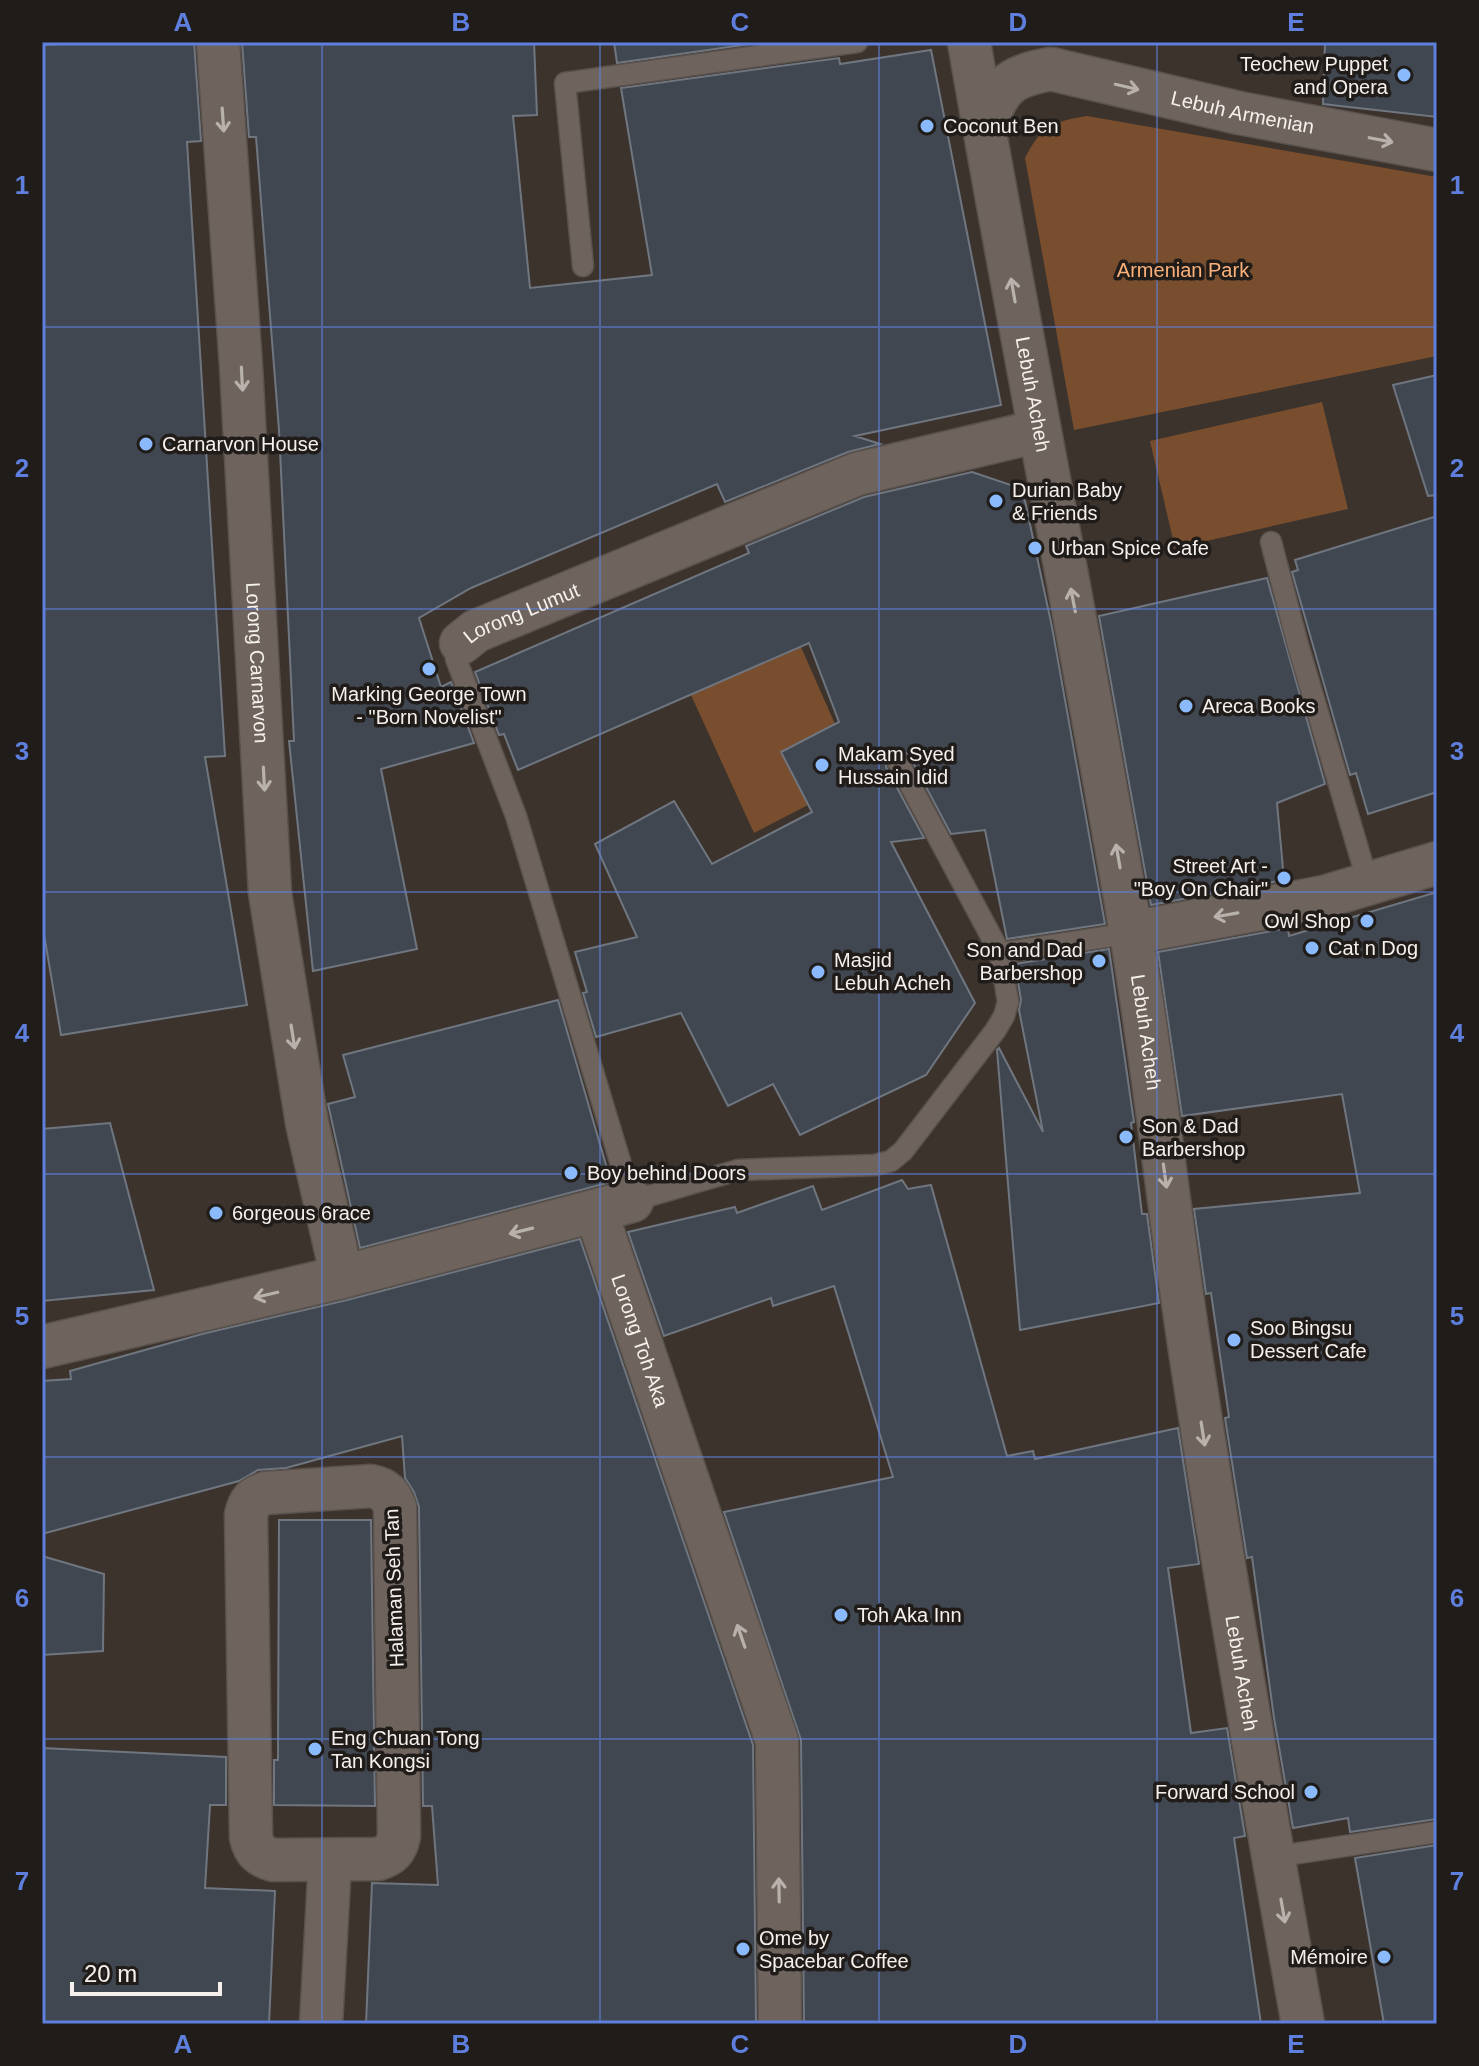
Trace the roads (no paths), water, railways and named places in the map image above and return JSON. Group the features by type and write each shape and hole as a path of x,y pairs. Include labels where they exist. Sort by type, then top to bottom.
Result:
{"street":[{"name":"Lorong Carnarvon","path":"218,42 241,366 270,893 307,1123 342,1277"},
{"name":"Lebuh Acheh","path":"969,42 1039,431 1078,627 1131,933 1191,1357 1303,2024"},
{"name":"Lebuh Armenian","path":"984,125 999,93 1038,55 1239,113 1437,150"},
{"name":"Lorong Lumut","path":"461,643 476,631 857,474 1039,431"},
{"path":"1131,933 1324,897 1437,863"},
{"path":"42,1347 342,1277 614,1206"},
{"name":"Lorong Toh Aka","path":"614,1206 777,1741 780,2024"},
{"name":"Halaman Seh Tan","path":"371,1486 382,1488 395,1507 399,1836 389,1856 330,1861 273,1860 261,1857 254,1848 246,1515 248,1505 255,1496 266,1493 371,1486"},
{"path":"321,2024 330,1861"}],"lane":[{"path":"583,266 565,83 857,42"},
{"path":"1271,542 1368,883"},
{"name":"Lorong Lumut","path":"461,643 456,659 516,816 614,1206"},
{"path":"614,1206 738,1170 875,1165 891,1161 903,1151 1004,1016 1008,1002 1000,953 898,762"},
{"path":"1000,953 1131,933"},
{"path":"1273,1857 1437,1832"}],"place":[{"name":"Teochew Puppet and Opera","path":"1404,75"},
{"name":"Coconut Ben","path":"927,126"},
{"name":"Carnarvon House","path":"146,444"},
{"name":"Durian Baby & Friends","path":"996,501"},
{"name":"Urban Spice Cafe","path":"1035,548"},
{"name":"Marking George Town - \"Born Novelist\"","path":"429,669"},
{"name":"Areca Books","path":"1186,706"},
{"name":"Makam Syed Hussain Idid","path":"822,765"},
{"name":"Street Art - \"Boy On Chair\"","path":"1284,878"},
{"name":"Owl Shop","path":"1367,921"},
{"name":"Cat n Dog","path":"1312,948"},
{"name":"Son and Dad Barbershop","path":"1099,961"},
{"name":"Masjid Lebuh Acheh","path":"818,972"},
{"name":"Son & Dad Barbershop","path":"1126,1137"},
{"name":"Boy behind Doors","path":"571,1173"},
{"name":"6orgeous 6race","path":"216,1213"},
{"name":"Soo Bingsu Dessert Cafe","path":"1234,1340"},
{"name":"Toh Aka Inn","path":"841,1615"},
{"name":"Eng Chuan Tong Tan Kongsi","path":"315,1749"},
{"name":"Forward School","path":"1311,1792"},
{"name":"Ome by Spacebar Coffee","path":"743,1949"},
{"name":"Mémoire","path":"1384,1957"}],"park label":[{"name":"Armenian Park","path":"1183,270"}]}
